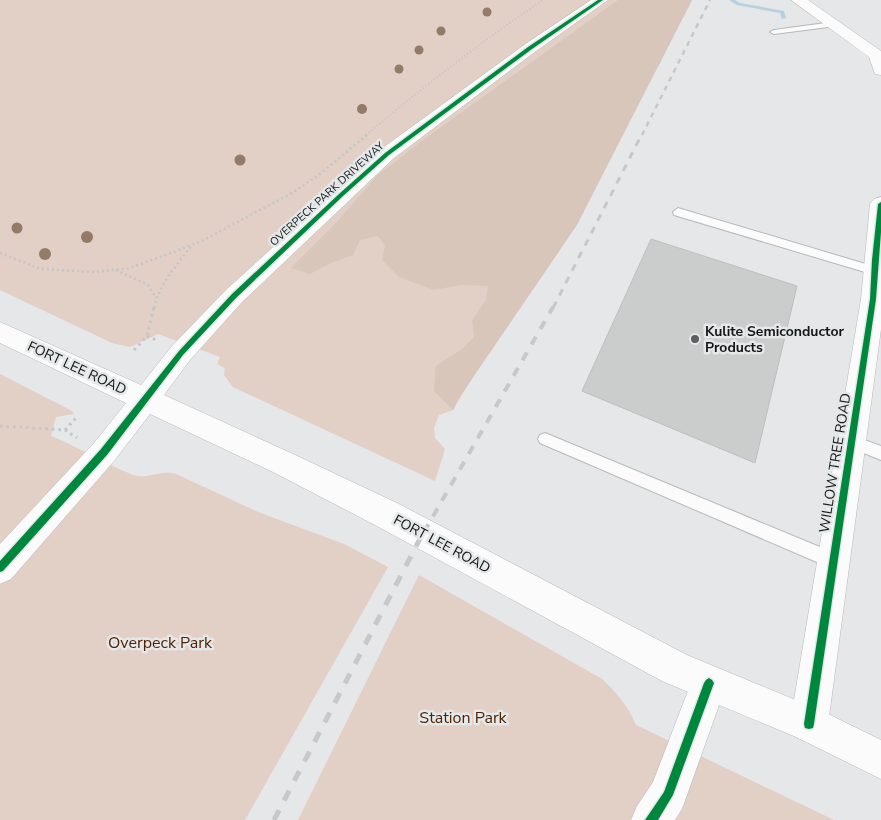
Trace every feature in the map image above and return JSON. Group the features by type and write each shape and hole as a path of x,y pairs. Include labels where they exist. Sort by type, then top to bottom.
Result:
{"street":[{"name":"OVERPECK PARK DRIVEWAY","path":"0,568 104,452 181,353 211,320 341,195 387,154 530,48 601,0"},
{"path":"798,0 833,24 879,60"},
{"name":"WILLOW TREE ROAD","path":"808,724 873,299 881,204"},
{"name":"FORT LEE ROAD","path":"0,332 283,463 386,514 675,668 808,724 881,760"},
{"path":"651,820 668,795 709,683"}],"lane":[{"path":"774,32 833,24"},
{"path":"678,212 877,265"},
{"path":"545,439 833,561"},
{"path":"851,441 881,453"}],"path":[{"path":"0,253 42,269 69,272 115,269 139,265 192,245 237,223 319,175 428,83 490,36 543,0"},
{"path":"134,350 147,336 156,298 166,279 192,245"},
{"path":"115,269 148,286 156,298"},
{"path":"65,430 77,417"},
{"path":"0,426 65,430 78,438"}],"green space":[{"path":"0,0 692,0 658,67 453,410 439,415 434,428 435,438 445,449 435,481 233,387 224,375 225,368 217,364 220,357 158,334 130,347 112,343 0,290"},
{"name":"Overpeck Park","path":"0,374 72,411 74,414 56,417 51,436 133,475 176,474 258,512 344,544 388,567 245,820 0,820"},
{"name":"Station Park","path":"419,575 602,679 622,700 636,725 834,820 298,820"}],"shaded area":[{"path":"618,0 692,0 577,225 459,398 453,410 434,391 436,366 462,349 474,337 472,320 486,300 488,286 461,285 434,290 399,277 382,260 385,246 378,236 360,240 353,255 331,263 310,274 291,268 334,225 378,175 427,137"}],"building":[{"name":"Kulite Semiconductor Products","path":"651,239 797,286 755,463 582,391"}],"waterway":[{"path":"731,0 739,4 782,12 784,18"}],"railway":[{"path":"642,135 710,0"},
{"path":"553,308 642,134"},
{"path":"424,532 553,307"},
{"path":"274,820 424,531"}],"cycle path":[{"path":"0,568 104,452 181,353 234,296 387,154 530,48 601,0"},
{"path":"809,724 873,299 881,204"},
{"path":"651,820 668,795 709,683"}],"place":[{"name":"Kulite Semiconductor Products","path":"695,339"}]}
